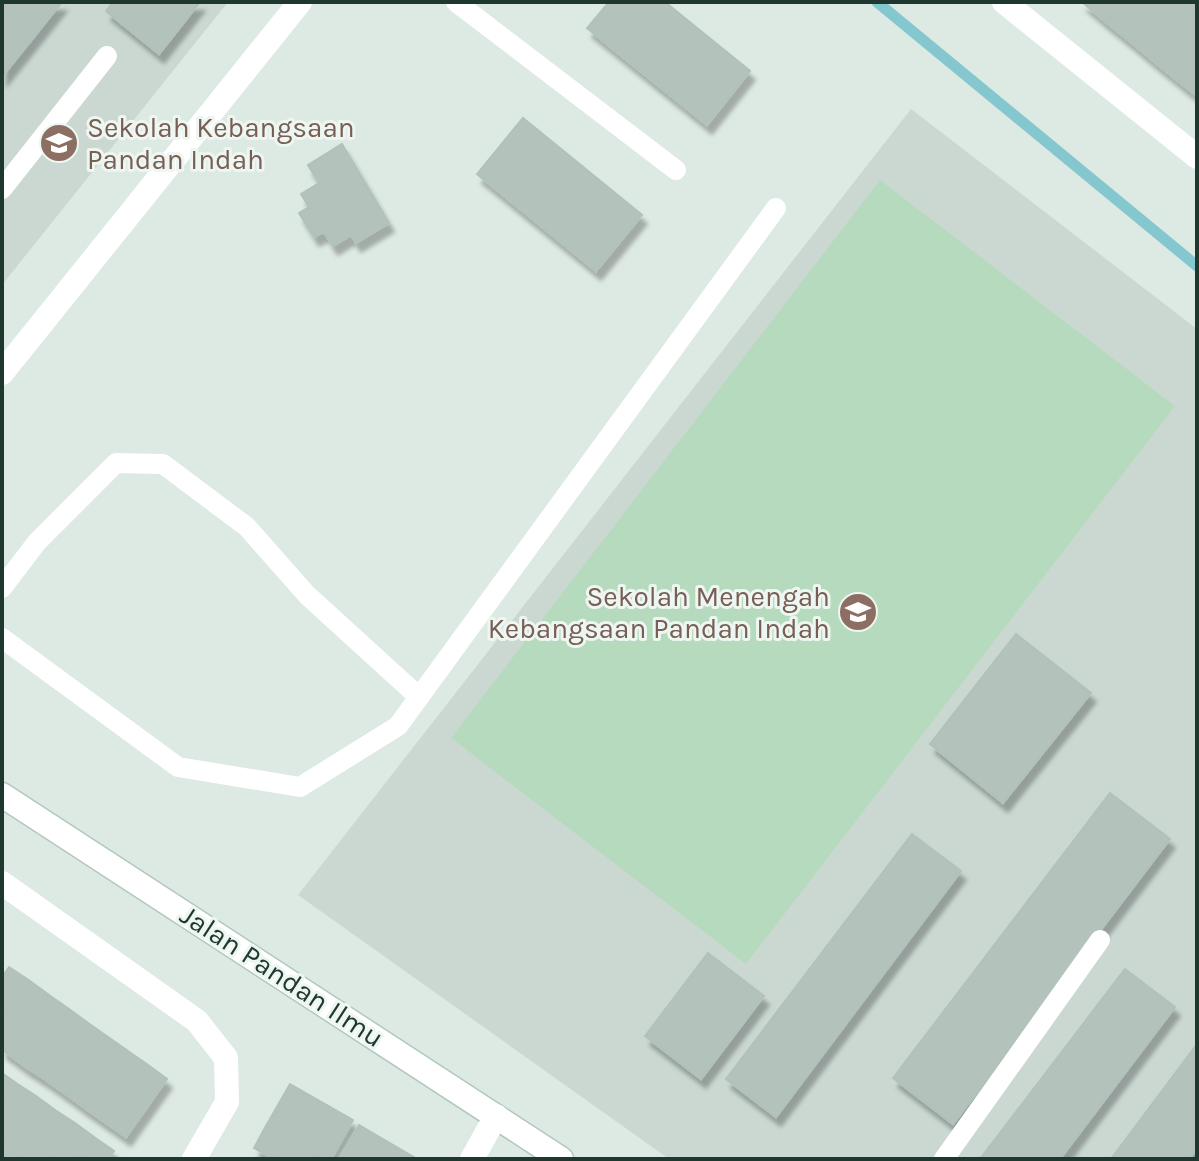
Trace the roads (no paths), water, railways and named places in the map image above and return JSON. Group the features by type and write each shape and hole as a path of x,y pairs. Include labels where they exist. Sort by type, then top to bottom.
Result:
{"street":[{"path":"2,373 300,2"},
{"path":"1004,2 1197,157"},
{"name":"Jalan Pandan Ilmu","path":"2,795 561,1159"},
{"path":"2,883 197,1021 226,1058 227,1102 194,1159"},
{"path":"472,1159 496,1116"}],"lane":[{"path":"456,2 676,170"},
{"path":"2,189 107,56"},
{"path":"2,638 178,767 300,787 398,726 776,208"},
{"path":"2,588 37,542 116,463 163,464 247,527 307,595 419,697"},
{"path":"944,1159 1100,940"}],"waterway":[{"path":"877,2 1197,266"}],"place":[{"name":"Sekolah Kebangsaan Pandan Indah","path":"59,143"},
{"name":"Sekolah Menengah Kebangsaan Pandan Indah","path":"858,612"}]}
